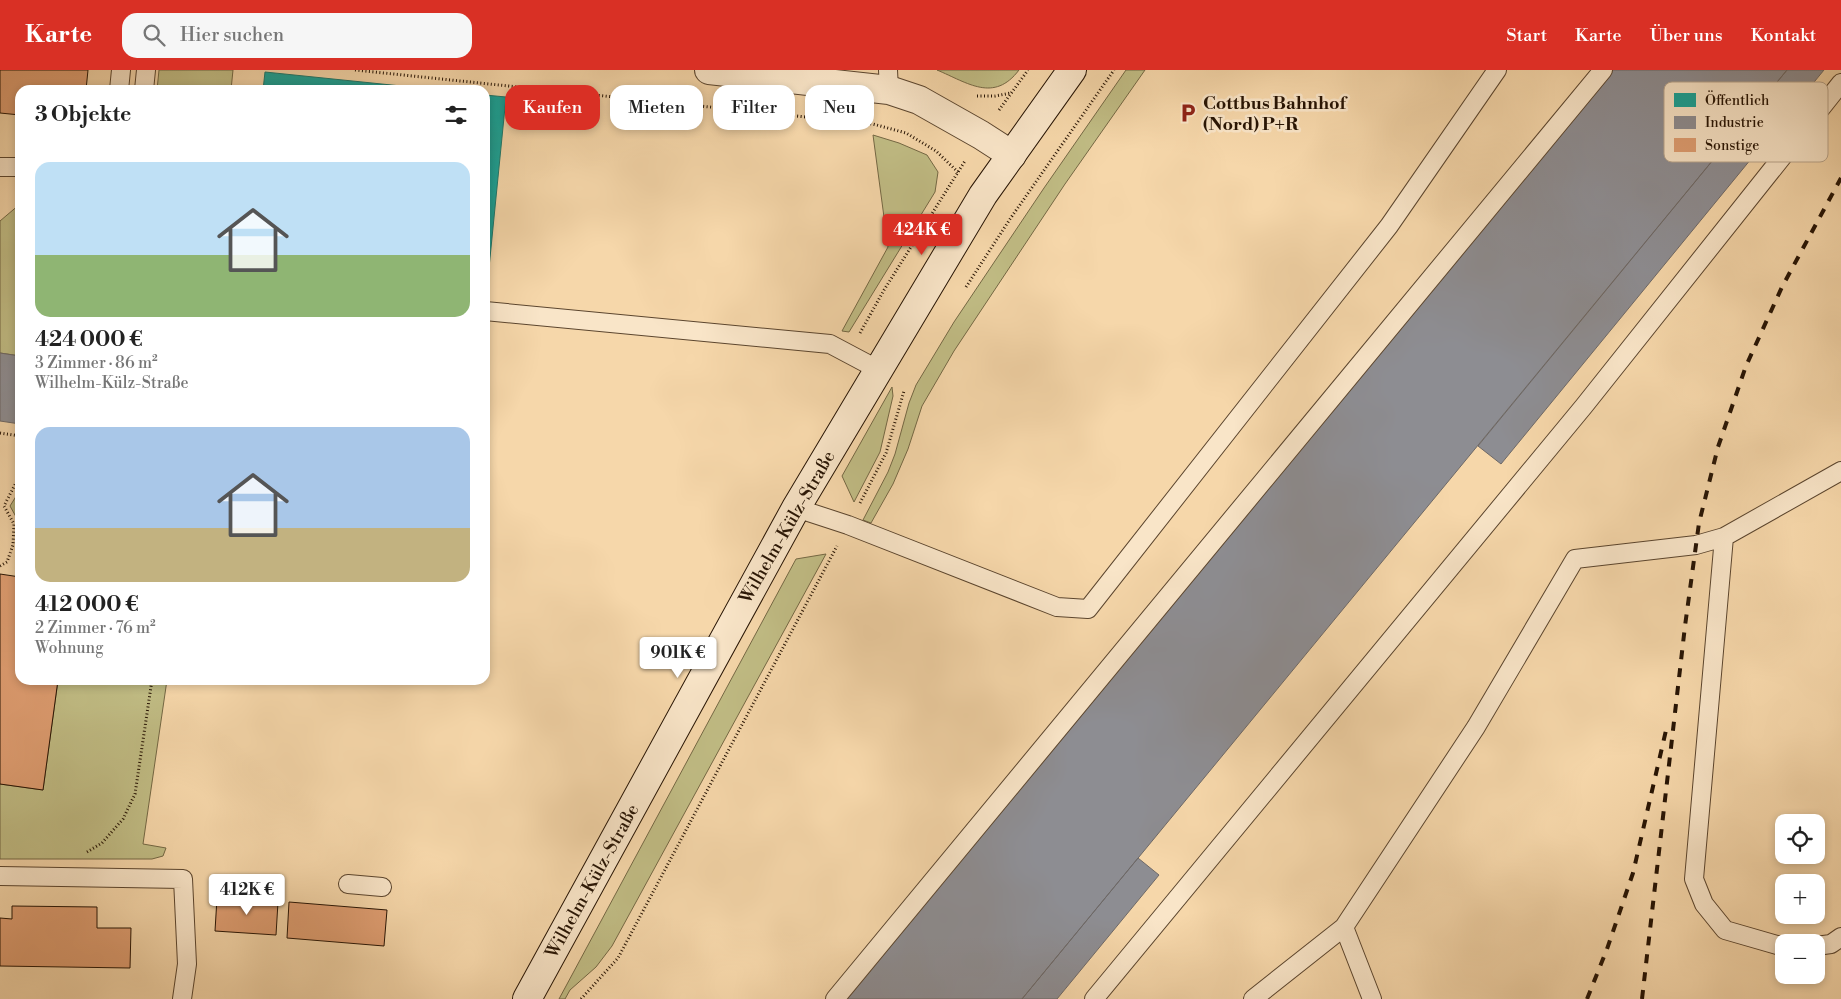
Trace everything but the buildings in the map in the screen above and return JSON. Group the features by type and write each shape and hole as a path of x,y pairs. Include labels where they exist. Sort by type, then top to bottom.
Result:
{"main road":[{"path":"709,70 888,80 1012,155"},
{"name":"Wilhelm-Külz-Straße","path":"527,999 796,508 983,195 1072,70"}],"lane":[{"path":"120,85 121,70"},
{"path":"144,85 146,70"},
{"path":"796,508 848,525 1057,607 1088,609 1389,226 1497,70"},
{"path":"835,999 1604,70"},
{"path":"1828,99 1841,83"},
{"path":"1094,999 1584,406 1778,162"},
{"path":"0,167 15,167"},
{"path":"490,311 830,344 879,370"},
{"path":"1253,999 1344,927 1476,727 1575,559 1696,544 1724,537 1841,472"},
{"path":"1724,537 1694,879 1704,904 1725,930 1775,944"},
{"path":"0,876 183,879 187,964 182,999"},
{"path":"348,884 382,887"},
{"path":"1344,927 1372,999"},
{"path":"1825,945 1831,944 1841,937"}],"path":[{"path":"355,70 873,124 906,133 936,151 1010,219"},
{"path":"970,92 979,96 1011,93"},
{"path":"0,433 15,435"},
{"path":"0,566 8,562 13,545 14,524 4,506 15,485"},
{"path":"44,877 102,843 123,819 135,794 151,685"}],"shaded area":[{"path":"159,70 233,70 232,85 158,85"},
{"path":"937,70 1019,70 1010,80 1000,86 990,88 970,84"},
{"path":"1126,70 1145,70 1065,184 954,351 922,406 908,449 893,484 871,523 863,520 888,472 916,385 954,322"},
{"path":"873,135 899,143 927,155 938,172 935,192 849,332 842,331 888,247"},
{"path":"15,208 15,355 0,353 0,221"},
{"path":"892,387 893,396 880,452 854,502 842,476"},
{"path":"15,498 15,515 10,506"},
{"path":"826,554 612,946 596,967 570,990 565,999 559,999 796,559"},
{"path":"57,685 166,685 143,844 166,848 163,856 152,859 0,859 0,784 43,790"}],"railway":[{"path":"1642,999 1685,626 1699,523 1718,447 1746,366 1782,287 1841,178"},
{"path":"1587,999 1607,949 1633,873 1667,726"}],"place":[{"name":"Cottbus Bahnhof (Nord) P+R","path":"1188,113"}]}
